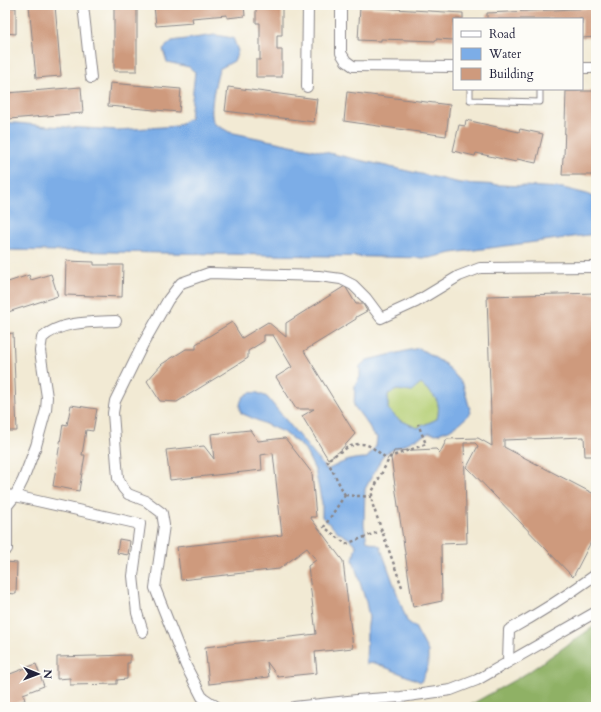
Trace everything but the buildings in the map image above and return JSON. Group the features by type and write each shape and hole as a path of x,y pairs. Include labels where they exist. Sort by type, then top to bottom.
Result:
{"street":[{"path":"83,5 91,78"},
{"path":"307,87 308,5"},
{"path":"341,5 341,53 346,61 353,66 453,68"},
{"path":"217,707 202,697 186,666 155,588 164,525 162,513 146,502 128,494 118,478 113,413 115,401 143,344 168,300 181,282 210,273 318,276 341,279 353,285 366,298 381,318 416,302 459,276 480,268 596,267"},
{"path":"7,549 7,506 10,495 23,480 36,446 46,410 47,397 40,351 42,338 48,333 79,323 116,322"},
{"path":"10,495 140,524 133,576 137,614 143,632"},
{"path":"508,662 509,630 568,594 596,573"},
{"path":"294,707 401,697 451,690 477,680 596,612"}],"lane":[{"path":"470,90 470,100 540,102 540,90"}],"path":[{"path":"402,587 372,503 372,492 387,458 426,444 418,424"},
{"path":"345,495 327,460 352,445 368,445 387,458"},
{"path":"345,495 372,497"},
{"path":"345,495 324,527 346,544 382,531"}],"green space":[{"path":"421,384 436,398 438,402 438,412 437,419 417,428 398,419 388,409 388,394 397,390 411,391"},
{"path":"596,625 596,707 445,707 470,705 527,673"}],"water":[{"path":"215,35 233,38 238,51 234,61 219,69 212,106 213,120 215,124 229,132 460,183 563,188 587,194 596,199 596,234 452,253 429,258 5,250 5,122 118,130 177,126 190,118 195,72 189,67 167,62 163,49 172,41"},
{"path":"419,348 445,364 463,384 471,413 449,430 437,434 429,433 384,454 365,489 364,525 367,541 380,546 407,621 415,627 428,651 428,666 421,682 375,663 366,664 369,618 366,602 353,560 356,545 338,532 322,517 322,503 315,470 304,448 285,433 241,413 240,409 240,404 243,397 249,393 258,393 267,397 327,470 346,461 367,458 376,446 377,437 372,434 369,426 354,406 355,385 360,377 360,366 367,360","holes":["421,384 436,399 438,403 438,413 437,419 417,428 398,419 388,409 388,394 397,390 411,392"]}]}
